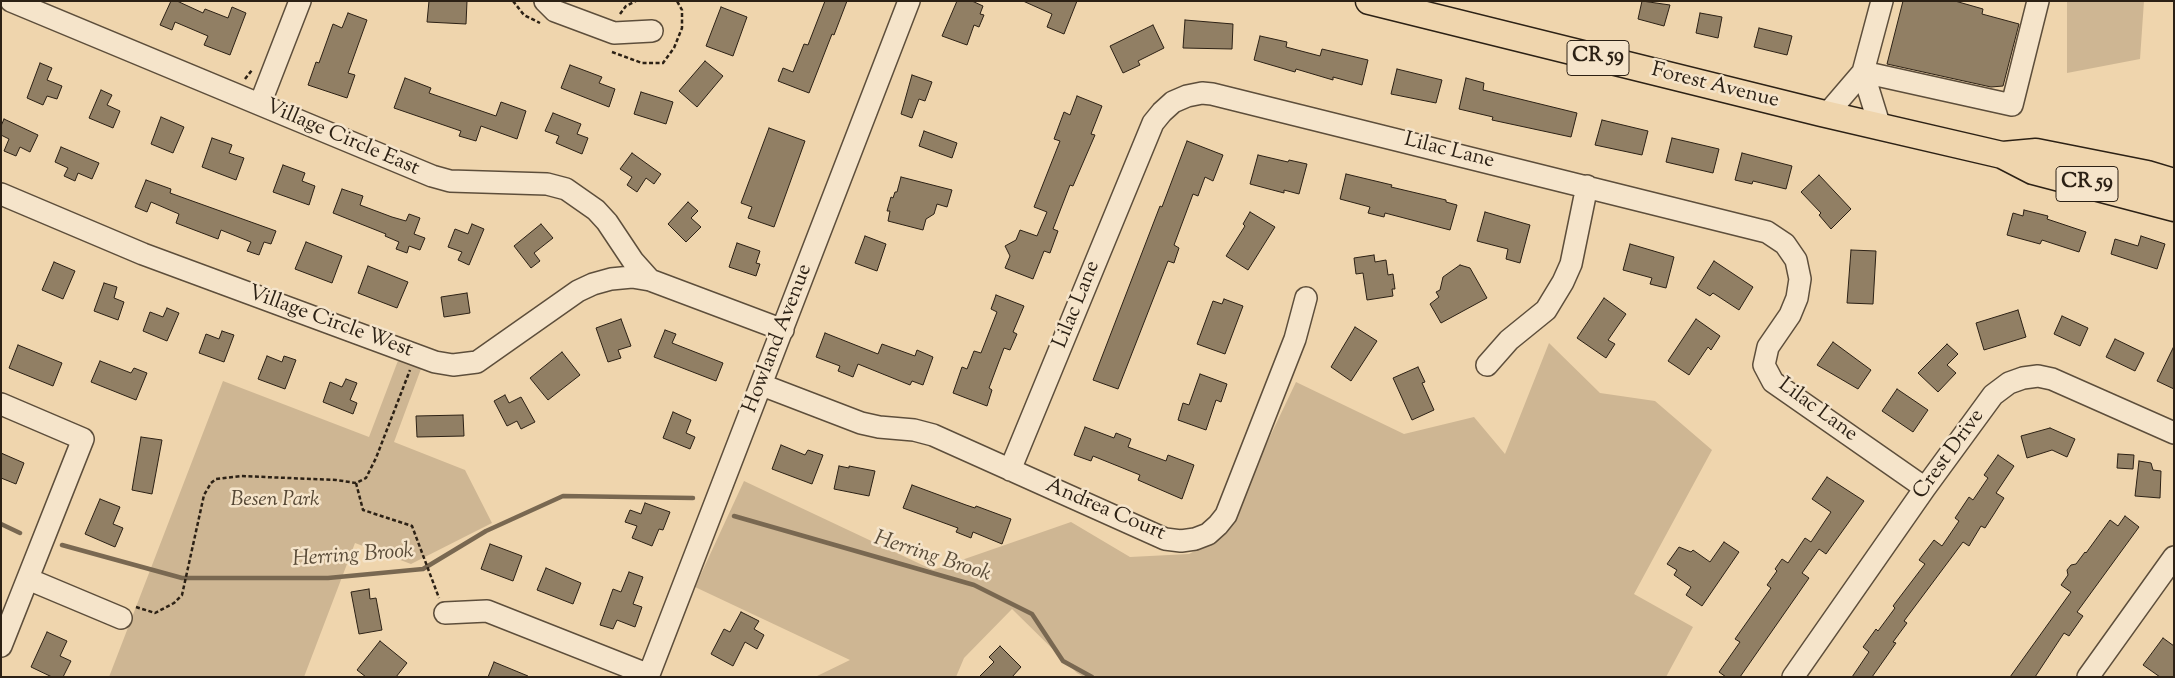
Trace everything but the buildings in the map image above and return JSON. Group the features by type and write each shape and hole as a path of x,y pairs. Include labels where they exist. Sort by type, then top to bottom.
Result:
{"main road":[{"name":"Forest Avenue","path":"1370,1 1880,127 2002,155 2033,170 2174,208"},
{"name":"Forest Avenue","path":"2002,155 2036,152 2147,174 2174,182"}],"street":[{"name":"Village Circle East","path":"12,1 432,176 450,181 547,184 566,189 596,210 607,222 633,261 650,280"},
{"path":"260,104 300,1"},
{"path":"545,1 555,11 614,33 652,31"},
{"name":"Howland Avenue","path":"649,676 909,1"},
{"path":"1827,114 1863,72 1882,1"},
{"path":"1863,72 2012,105 2038,1"},
{"path":"1863,72 1880,127"},
{"name":"Lilac Lane","path":"1010,470 1153,123 1173,102 1187,96 1212,94 1767,232 1785,244 1796,260 1800,279 1797,298 1790,314 1768,348 1764,365 1773,382 1925,488"},
{"path":"1487,365 1509,340 1546,310 1563,282 1571,264 1587,186"},
{"name":"Village Circle West","path":"1,194 143,254 415,355 435,362 453,365 477,362 578,291 593,284 610,279 632,277 650,280"},
{"path":"650,280 783,330"},
{"name":"Andrea Court","path":"762,385 861,423 914,430 933,435 1165,539 1180,541 1195,539 1208,534 1226,515 1295,339 1306,298"},
{"name":"Crest Drive","path":"1793,677 1925,488 1993,395 2009,383 2023,378 2038,376 2052,378 2174,433"},
{"path":"1,404 83,439 1,646"},
{"path":"2094,675 2174,557"},
{"path":"28,579 121,618"},
{"path":"445,613 487,610 649,676"}],"path":[{"path":"241,82 250,74 254,65"},
{"path":"121,618 125,604 155,613 174,603 182,595 204,495 210,483 216,479 241,476 336,480 356,483 366,478 376,458 415,355"},
{"path":"356,483 363,510 412,526 431,576"}],"green space":[{"path":"2067,1 2144,1 2140,59 2067,73"},
{"path":"1549,343 1600,393 1655,401 1712,450 1634,594 1693,627 1666,677 1084,677 1077,673 1012,609 964,658 956,677 815,677 850,660 695,587 744,481 933,570 1071,522 1130,557 1189,554 1222,537 1296,382 1404,434 1474,417 1505,454"},
{"name":"Besen Park","path":"402,350 425,358 394,442 465,470 492,523 411,564 355,543 304,677 109,677 223,381 369,437"}],"waterway":[{"name":"Herring Brook","path":"62,545 182,578 328,578 423,569 486,531 563,496 693,498"},
{"name":"Herring Brook","path":"734,516 974,585 1032,614 1063,661 1092,677"},
{"name":"Herring Brook","path":"1,524 20,533"}]}
